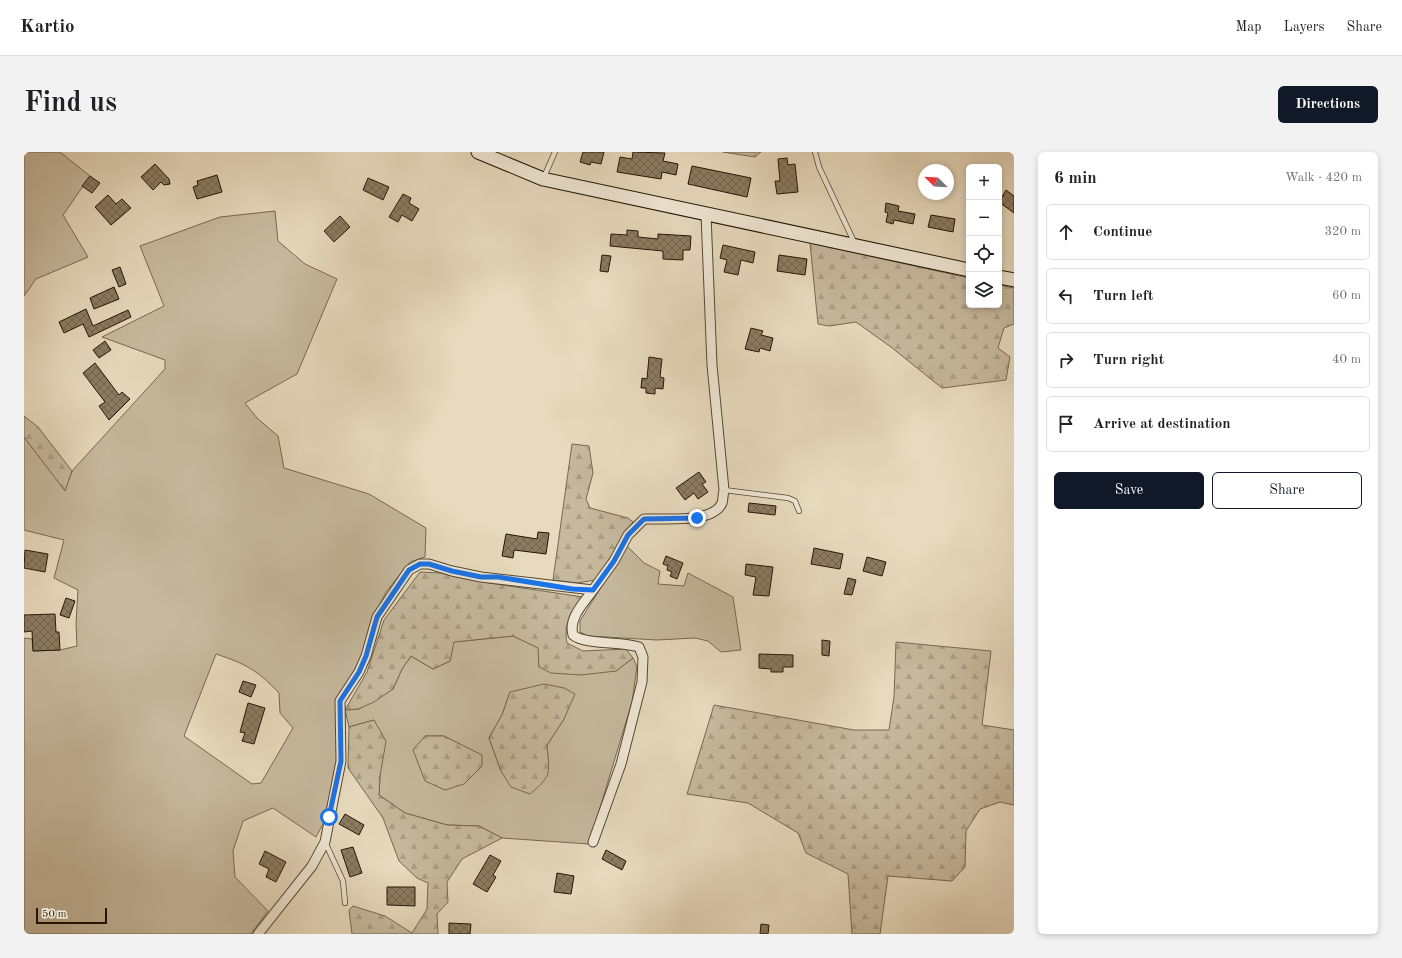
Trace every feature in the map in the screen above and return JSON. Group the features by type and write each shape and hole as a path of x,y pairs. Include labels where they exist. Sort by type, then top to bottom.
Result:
{"street":[{"path":"478,152 544,179 966,269"},
{"path":"593,842 621,764 642,682 643,657 639,647 633,645 612,641 582,641 573,635 571,630 574,620 638,523 644,519 697,518 708,516 722,503 724,490 712,365 706,214"},
{"path":"1002,278 1014,280"},
{"path":"258,934 312,866 325,842 341,761 340,701 359,672 366,656 377,617 409,570 420,564 429,564 452,571 481,577 498,577 572,589 593,590"}],"lane":[{"path":"544,179 555,152"},
{"path":"815,152 819,167 856,246"},
{"path":"724,490 788,498 795,501 800,511"},
{"path":"325,842 343,881 345,903"}],"green space":[{"path":"24,152 60,152 90,176 63,215 88,257 36,279 24,296"},
{"path":"723,152 761,152 755,157"},
{"path":"275,211 278,241 305,264 337,279 297,374 245,403 257,418 278,436 284,468 369,494 426,528 425,557 410,562 386,592 375,614 362,660 339,697 337,767 323,824 316,837 273,808 243,821 233,851 235,877 268,911 251,934 24,934 24,638 32,639 33,651 60,650 77,646 76,624 78,590 54,578 64,540 24,530 24,437 65,490 72,471 165,369 165,360 102,337 164,306 140,246 220,217","holes":["216,654 257,673 279,693 280,713 293,728 261,783 252,784 184,736"]},
{"path":"810,243 966,277 966,308 1002,308 1002,286 1014,288 1014,324 1004,328 998,348 1010,357 1006,380 942,388 891,347 856,322 829,326 818,324"},
{"path":"24,416 38,427 72,471 65,491 24,437"},
{"path":"572,444 589,446 593,473 586,499 590,508 628,518 633,522 596,580 577,583 553,580"},
{"path":"627,546 644,563 660,571 658,584 684,586 688,573 733,597 741,650 721,652 708,641 695,638 657,640 588,636 580,632 580,621"},
{"path":"420,572 440,573 489,583 583,597 569,618 566,630 567,643 583,651 626,649 633,658 616,671 581,675 551,673 539,667 538,648 513,636 454,642 450,661 433,669 411,656 402,669 393,689 374,702 358,709 345,710 367,672 384,620"},
{"path":"513,636 539,648 539,667 616,671 633,658 637,667 632,702 589,844 502,838 479,826 447,825 405,813 379,795 380,776 374,720 349,727 345,710 359,709 393,689 402,669 411,656 433,669 450,661 453,642","holes":["510,692 564,719 547,745 548,757 501,771 489,738 502,715","425,736 444,736 467,748"]},
{"path":"896,642 991,651 982,725 1014,730 1014,805 1000,802 980,809 966,831 965,867 952,881 888,876 880,934 852,934 848,874 806,853 798,833 748,803 687,794 714,705 854,730 889,730 894,697"},
{"path":"544,684 564,688 575,694 564,719 547,745 549,768 546,778 530,794 511,787 501,771 489,738 502,715 510,692"},
{"path":"374,720 386,741 380,776 379,795 405,813 447,825 479,826 502,838 462,859 447,882 448,902 437,914 438,934 352,934 349,910 353,906 385,916 412,933 427,909 428,883 417,878 399,861 383,818 348,768 349,727"},
{"path":"425,736 444,736 482,755 482,766 464,784 445,790 425,781 413,750"}],"building":[{"path":"583,152 604,152 601,164 591,162 590,165 580,162"},
{"path":"633,152 665,153 663,161 678,164 676,175 662,172 661,179 617,172 620,157 632,159"},
{"path":"787,158 788,165 795,164 798,192 777,194 775,181 780,181 778,159"},
{"path":"155,164 169,179 170,184 164,185 161,182 153,190 141,177"},
{"path":"692,166 751,178 747,197 688,184"},
{"path":"217,175 222,192 197,199 193,187 198,185 197,181"},
{"path":"90,176 100,183 92,193 82,186"},
{"path":"368,178 389,187 383,200 363,190"},
{"path":"1006,190 1014,196 1014,213 1002,204 1002,197"},
{"path":"403,194 411,198 409,203 419,209 412,221 402,215 398,222 389,217"},
{"path":"108,195 116,204 122,199 131,208 111,225 95,207"},
{"path":"886,203 899,206 898,211 915,214 913,224 894,220 893,224 886,222 888,213 885,212"},
{"path":"931,215 955,219 953,232 928,227"},
{"path":"340,216 350,227 334,242 324,231"},
{"path":"627,230 638,231 638,237 658,239 658,234 691,236 690,250 683,250 683,260 663,259 663,251 610,246 611,234 627,235"},
{"path":"723,245 755,252 753,263 741,260 738,275 724,272 727,260 720,258"},
{"path":"602,255 611,256 608,272 600,271"},
{"path":"779,255 807,259 805,275 777,271"},
{"path":"120,267 126,284 119,287 112,270"},
{"path":"114,287 119,299 94,309 90,298"},
{"path":"86,309 93,326 128,310 131,317 89,337 83,324 64,333 59,322"},
{"path":"751,328 763,331 761,335 773,338 770,351 760,348 759,352 745,349"},
{"path":"105,341 111,350 99,358 93,350"},
{"path":"649,357 662,359 660,377 664,378 663,389 655,388 655,394 646,393 646,388 641,388 642,378 647,379"},
{"path":"95,363 119,395 122,392 130,399 109,420 99,406 105,402 83,373"},
{"path":"699,472 706,482 702,484 708,492 698,499 694,493 685,500 676,488"},
{"path":"749,503 776,506 775,515 748,512"},
{"path":"538,532 549,533 546,554 514,550 513,558 502,556 506,534 537,539"},
{"path":"814,548 843,554 840,569 811,564"},
{"path":"25,550 48,554 45,572 24,568"},
{"path":"666,556 683,563 677,579 670,576 672,572 667,570 668,566 663,564"},
{"path":"867,557 886,562 882,576 863,571"},
{"path":"746,564 773,567 769,596 753,595 756,577 745,575"},
{"path":"848,578 856,580 852,595 844,594"},
{"path":"66,598 75,601 69,618 60,615"},
{"path":"55,614 56,632 59,632 60,650 33,651 32,631 24,632 24,615"},
{"path":"822,640 830,641 829,656 822,655"},
{"path":"759,654 793,655 793,667 783,667 783,672 771,672 771,669 759,668"},
{"path":"243,681 256,685 251,697 239,692"},
{"path":"248,703 265,708 254,744 242,741 245,733 240,732"},
{"path":"345,814 364,825 359,835 339,824"},
{"path":"353,847 362,873 350,877 341,850"},
{"path":"606,850 626,861 622,870 602,859"},
{"path":"265,851 286,862 276,882 266,877 269,869 259,864"},
{"path":"490,855 501,861 493,875 496,877 487,892 473,884"},
{"path":"557,873 574,876 571,894 554,892"},
{"path":"387,887 415,887 415,906 387,905"},
{"path":"449,923 471,924 470,934 449,934"},
{"path":"761,924 769,925 768,934 760,934"}],"route":[{"path":"329,817 341,761 340,701 359,672 366,656 377,617 409,570 420,564 429,564 452,571 481,577 498,577 572,589 593,590 614,561 628,535 638,523 644,519 697,518"}]}
